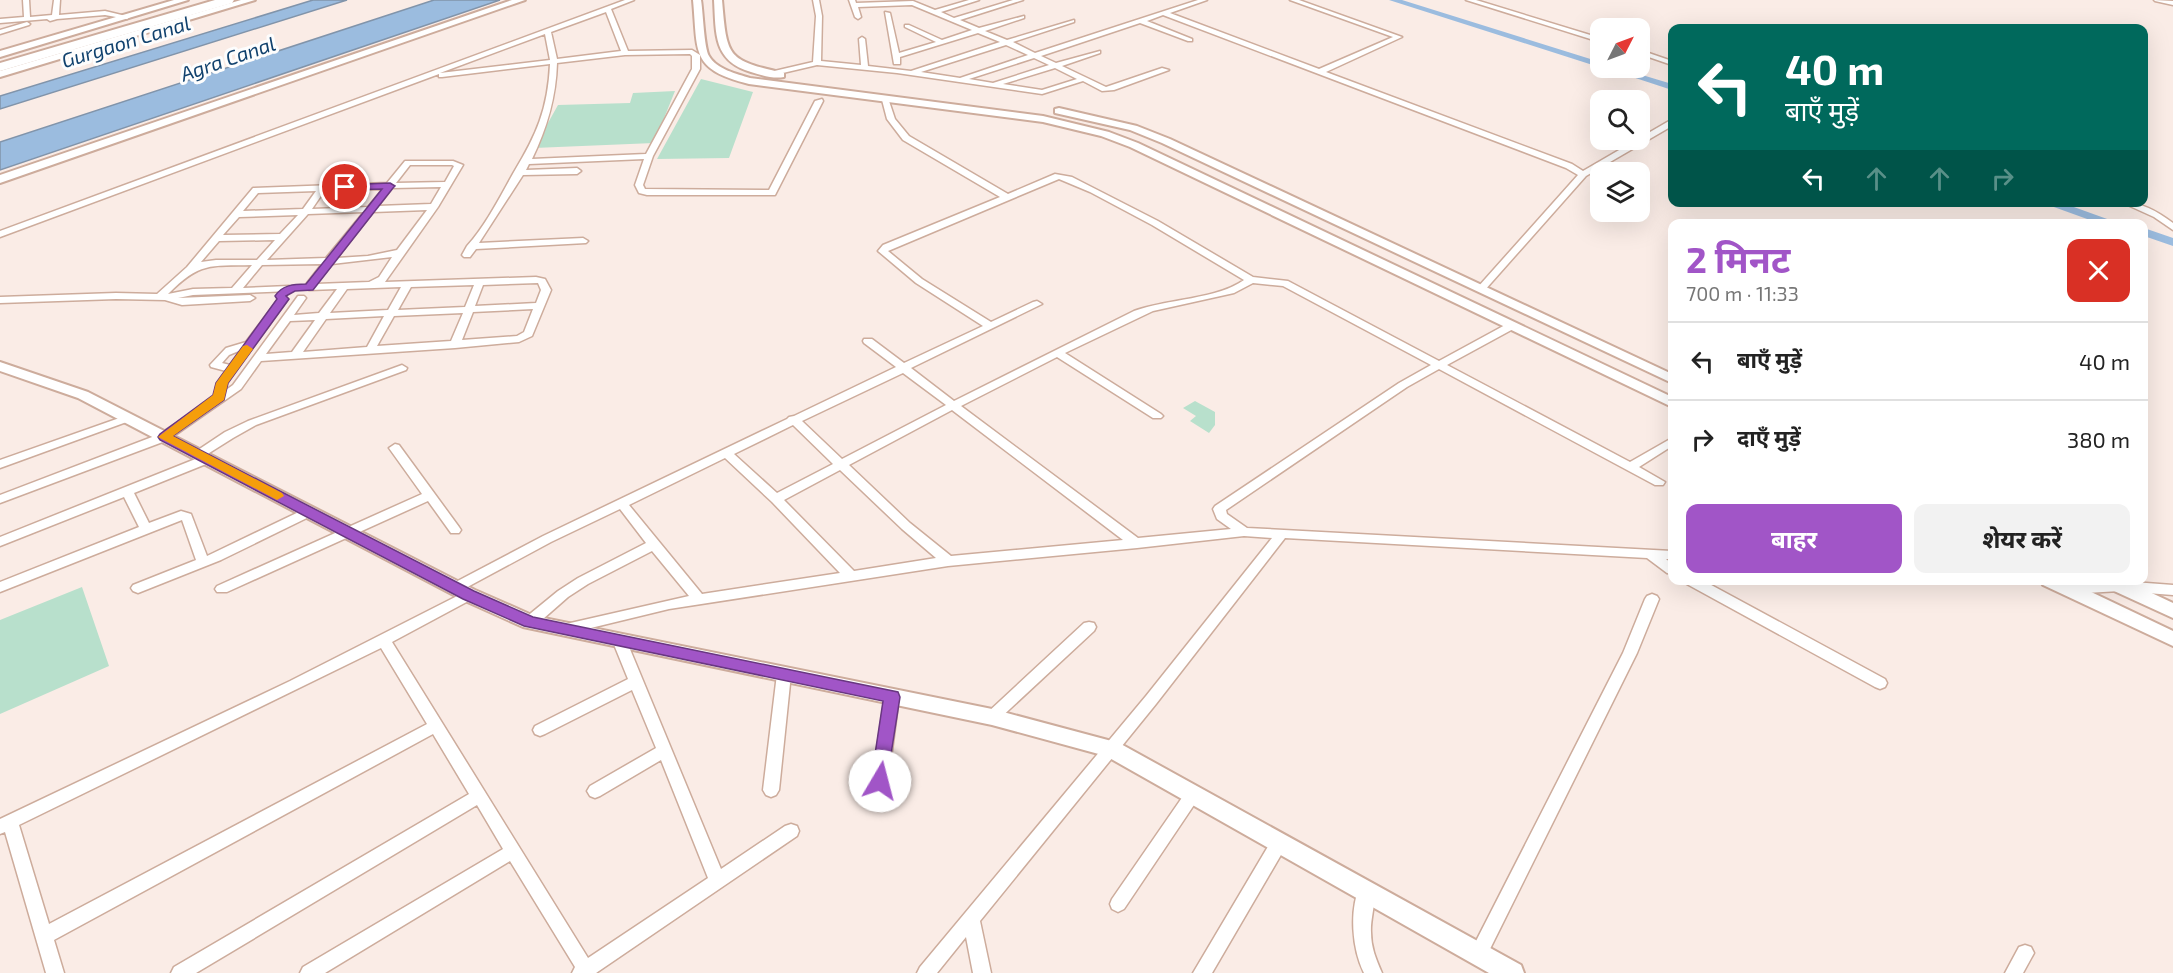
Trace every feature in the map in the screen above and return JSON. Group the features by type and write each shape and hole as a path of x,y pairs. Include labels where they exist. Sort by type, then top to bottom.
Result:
{"highway":[{"path":"0,60 208,0"},
{"path":"0,67 228,0"}],"street":[{"path":"26,0 27,19"},
{"path":"55,17 57,0"},
{"path":"0,54 184,0"},
{"path":"0,74 250,0"},
{"path":"0,179 521,0"},
{"path":"0,234 631,0"},
{"path":"697,0 703,56 719,70 749,81 1043,119 1105,134 1156,156 1668,401"},
{"path":"718,0 721,45 725,55 732,62 746,68 820,81 991,100 1057,111 1133,128 1668,377"},
{"path":"816,0 819,16 818,63"},
{"path":"935,12 976,0"},
{"path":"953,20 1020,0"},
{"path":"960,80 1204,0"},
{"path":"1293,0 1399,37 1319,72"},
{"path":"1469,0 1590,37"},
{"path":"2157,0 2173,3"},
{"path":"858,17 853,3 914,1 1102,88 1111,89 1165,70"},
{"path":"608,9 625,53"},
{"path":"0,30 95,10 127,17"},
{"path":"887,13 897,56 897,71"},
{"path":"1163,13 1569,166 1583,174"},
{"path":"0,21 55,17"},
{"path":"897,56 1022,17"},
{"path":"911,73 1072,21"},
{"path":"1141,21 1190,40"},
{"path":"907,26 942,42"},
{"path":"547,30 554,61 551,105 525,162 470,251 583,241"},
{"path":"862,39 865,68"},
{"path":"423,77 625,53 686,51 696,55 696,69 649,156 639,185 642,191 772,193 819,101"},
{"path":"993,85 1098,52"},
{"path":"1650,55 1668,62"},
{"path":"773,74 818,63 897,71 1042,92 1083,79"},
{"path":"884,98 891,119 906,138 1009,198"},
{"path":"1481,289 1583,174 1668,125"},
{"path":"525,162 649,156"},
{"path":"0,499 164,437 219,397 237,387 301,298 310,291 309,287 408,163 459,165 434,207 383,279 370,285"},
{"path":"518,173 578,171"},
{"path":"989,325 919,281 883,251 896,243 1053,178 1069,179 1155,223 1251,280 1285,283 1659,482"},
{"path":"163,296 192,267 256,190 448,184"},
{"path":"235,291 305,212 322,188"},
{"path":"238,214 434,207"},
{"path":"2138,207 2157,214 2173,227"},
{"path":"216,238 282,237"},
{"path":"192,267 205,263 381,258 400,252"},
{"path":"776,499 1057,352 1144,310 1235,289 1251,280"},
{"path":"163,296 182,302 284,295 303,286 408,283 542,281 546,290 524,337 513,341 258,358"},
{"path":"455,345 480,282"},
{"path":"370,350 408,283"},
{"path":"295,355 344,286"},
{"path":"0,300 163,296 194,292 235,291 301,298"},
{"path":"219,397 222,383 284,295"},
{"path":"55,973 5,824 384,641 547,539 903,366 1037,304"},
{"path":"287,318 539,306"},
{"path":"1244,532 1221,516 1219,510 1361,411 1511,326"},
{"path":"868,341 1137,544"},
{"path":"249,371 232,370 215,365 224,353 236,346 250,345"},
{"path":"1057,352 1156,416"},
{"path":"0,366 83,395 462,591 530,622 992,717 1112,749 1512,973"},
{"path":"0,542 203,457 229,435 252,423 402,369"},
{"path":"0,464 128,418"},
{"path":"793,419 840,465 948,561"},
{"path":"1630,467 1668,443"},
{"path":"395,448 454,530"},
{"path":"726,453 776,499 851,576"},
{"path":"127,490 146,529"},
{"path":"222,590 429,496"},
{"path":"622,504 699,600"},
{"path":"138,588 203,562 309,512"},
{"path":"0,587 181,515 187,518 203,562"},
{"path":"564,630 669,604 948,561 1244,532 1668,555"},
{"path":"926,973 1112,749 1242,587 1282,533"},
{"path":"530,622 570,589 655,544"},
{"path":"1649,554 1668,567"},
{"path":"1699,585 1880,683"},
{"path":"2059,585 2173,639"},
{"path":"2067,589 2098,585"},
{"path":"2117,585 2173,611"},
{"path":"2130,585 2173,590"},
{"path":"1478,955 1630,653 1652,599"},
{"path":"992,717 1089,627"},
{"path":"384,641 513,851 583,971 791,831"},
{"path":"620,642 717,880"},
{"path":"771,790 784,675"},
{"path":"540,730 636,682"},
{"path":"880,781 892,697"},
{"path":"44,936 436,726"},
{"path":"595,791 664,751"},
{"path":"1118,904 1193,794"},
{"path":"180,973 479,796"},
{"path":"1202,973 1279,843"},
{"path":"309,973 513,851"},
{"path":"1366,891 1360,935 1365,958 1373,973"},
{"path":"971,919 982,973"},
{"path":"2014,973 2025,953"}],"green space":[{"path":"701,79 753,92 729,158 657,159"},
{"path":"675,91 654,143 534,148 558,105 630,103 633,93"},
{"path":"1195,401 1215,412 1215,425 1209,433 1190,421 1196,416 1183,408"},
{"path":"82,587 109,666 0,714 0,620"}],"water":[{"path":"313,0 347,0 0,109 0,96"},
{"path":"434,0 500,0 0,170 0,142"}],"waterway":[{"path":"1393,0 1590,62"},
{"path":"1643,78 1668,86"},
{"path":"2062,207 2099,219"},
{"path":"2148,233 2173,242"}],"slow traffic":[{"path":"247,349 219,388 219,397 164,437 277,496"}],"route":[{"path":"345,187 390,186 309,287 293,287 282,293 280,296 283,299 222,383 219,388 219,397 164,437 469,595 530,622 603,639 892,697 880,781"}],"water label":[{"name":"Gurgaon Canal","path":"126,42"},
{"name":"Agra Canal","path":"228,59"}]}
